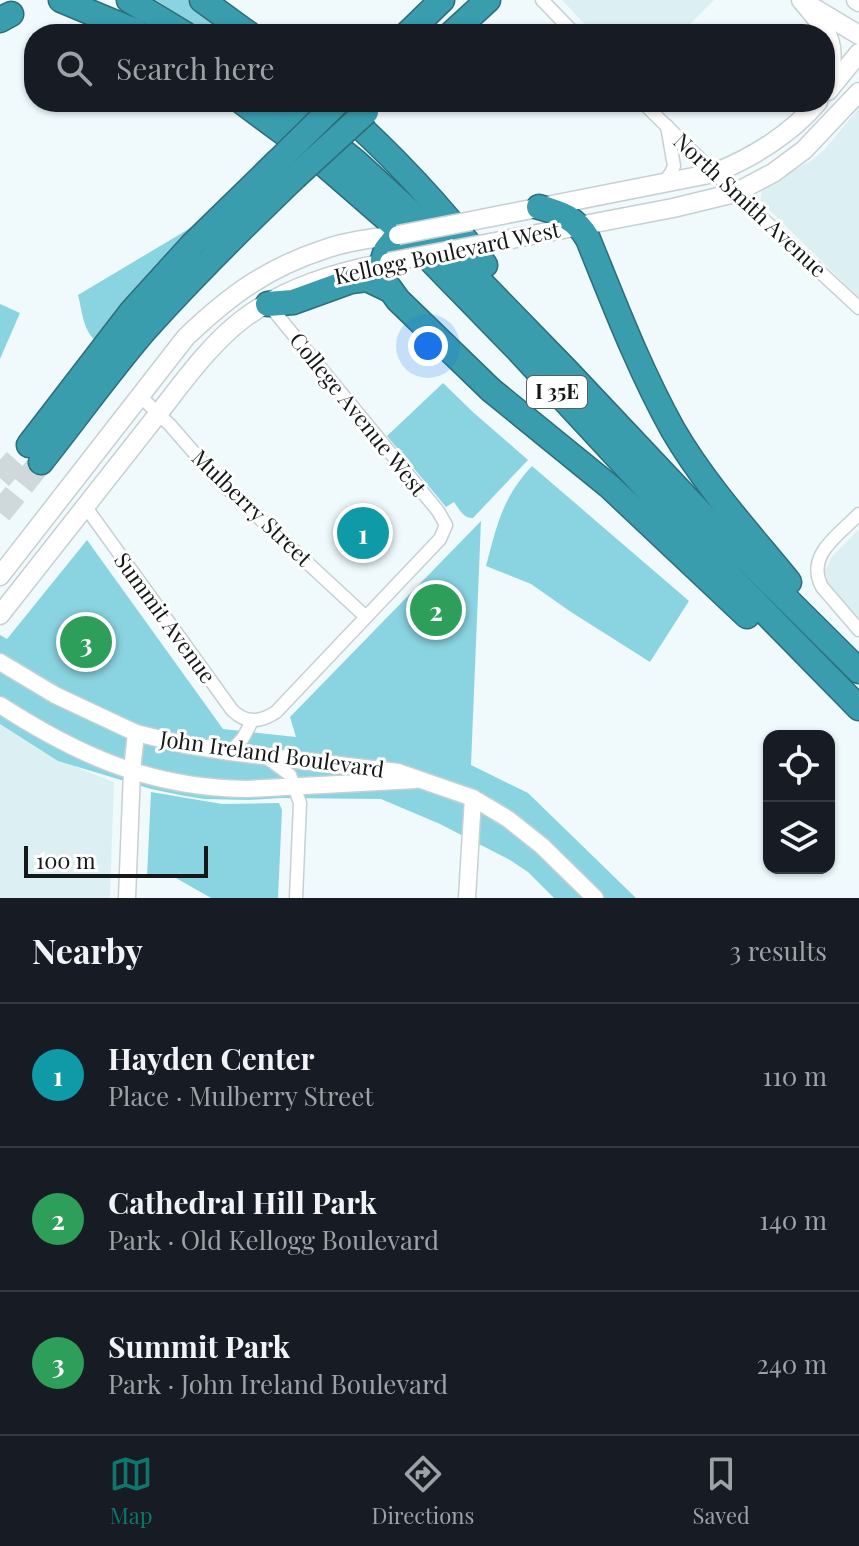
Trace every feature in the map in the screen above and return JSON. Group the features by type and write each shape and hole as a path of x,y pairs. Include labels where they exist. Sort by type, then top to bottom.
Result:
{"highway":[{"path":"61,0 119,24"},
{"path":"80,0 124,24"},
{"path":"129,0 169,24"},
{"path":"139,0 171,24"},
{"path":"202,0 235,24"},
{"path":"417,24 442,0"},
{"path":"462,24 488,0"},
{"name":"I 35E","path":"256,112 311,153 437,266 697,543 856,705"},
{"name":"I 35E","path":"295,112 400,201 456,256 713,526 859,671"},
{"path":"286,170 329,112"},
{"path":"346,112 472,247 567,371"},
{"path":"35,454 132,311 192,245 364,112"},
{"path":"539,207 557,212 580,226 635,354 673,429 705,478 800,595 823,634"},
{"path":"398,235 380,255 385,282 398,300 491,390 609,486 762,629 856,705"},
{"path":"268,304 293,302 351,281 367,279 390,290"}],"main road":[{"path":"801,0 859,35"},
{"path":"801,0 821,24"},
{"path":"835,81 859,53"},
{"name":"Kellogg Boulevard West","path":"0,576 186,337 220,305 255,281 289,262 328,247 380,255 490,243 735,193 773,173 804,150 859,92"},
{"name":"Kellogg Boulevard West","path":"398,235 714,173 776,140 807,112"},
{"name":"Kellogg Boulevard West","path":"0,615 220,339 244,319 295,288 380,255"}],"street":[{"path":"542,0 565,24"},
{"name":"North Smith Avenue","path":"652,112 859,308"},
{"path":"662,184 674,166 667,126"},
{"name":"College Avenue West","path":"268,304 438,511 446,525 440,539 366,617"},
{"name":"Mulberry Street","path":"140,396 217,479 366,617"},
{"name":"Summit Avenue","path":"85,506 232,710 243,719 252,721"},
{"path":"859,514 821,552 817,562 818,580 822,587 859,630"},
{"path":"230,752 243,738 252,721 276,712 366,617"},
{"name":"John Ireland Boulevard","path":"0,662 55,695 136,733 230,752 398,772 473,798"},
{"name":"John Ireland Boulevard","path":"0,705 95,758 180,783 225,789 417,780"},
{"path":"127,898 136,733"},
{"path":"264,756 290,775 300,803 296,898"},
{"path":"467,898 473,798 508,819 542,846 595,898"}],"shaded area":[{"path":"156,0 190,0 224,24 193,24"},
{"path":"562,0 714,0 690,24 585,24"},
{"path":"859,108 859,298 760,201 762,188 812,160"},
{"path":"192,227 95,340 85,325 78,295"},
{"path":"0,304 20,313 0,359"},
{"path":"443,383 528,460 473,518 464,515 454,502 446,507 387,436"},
{"path":"532,466 689,601 650,662 531,584 486,566 507,501"},
{"path":"481,521 471,765 528,793 636,898 554,898 528,872 510,860 440,824 381,799 249,800 185,796 58,761 0,724 0,635 7,639 87,540 223,729 296,737 290,717"},
{"path":"859,529 859,622 829,587 825,571 833,555"},
{"path":"0,723 78,768 114,782 110,898 0,898"},
{"path":"151,792 222,804 279,803 282,810 278,898 211,898 176,878 147,876"}],"tunnel":[{"path":"0,478 29,445"},
{"path":"0,513 41,462"}],"place":[{"name":"Hayden Center","path":"363,533"},
{"name":"Cathedral Hill Park","path":"436,610"},
{"name":"Summit Park","path":"86,642"}]}
